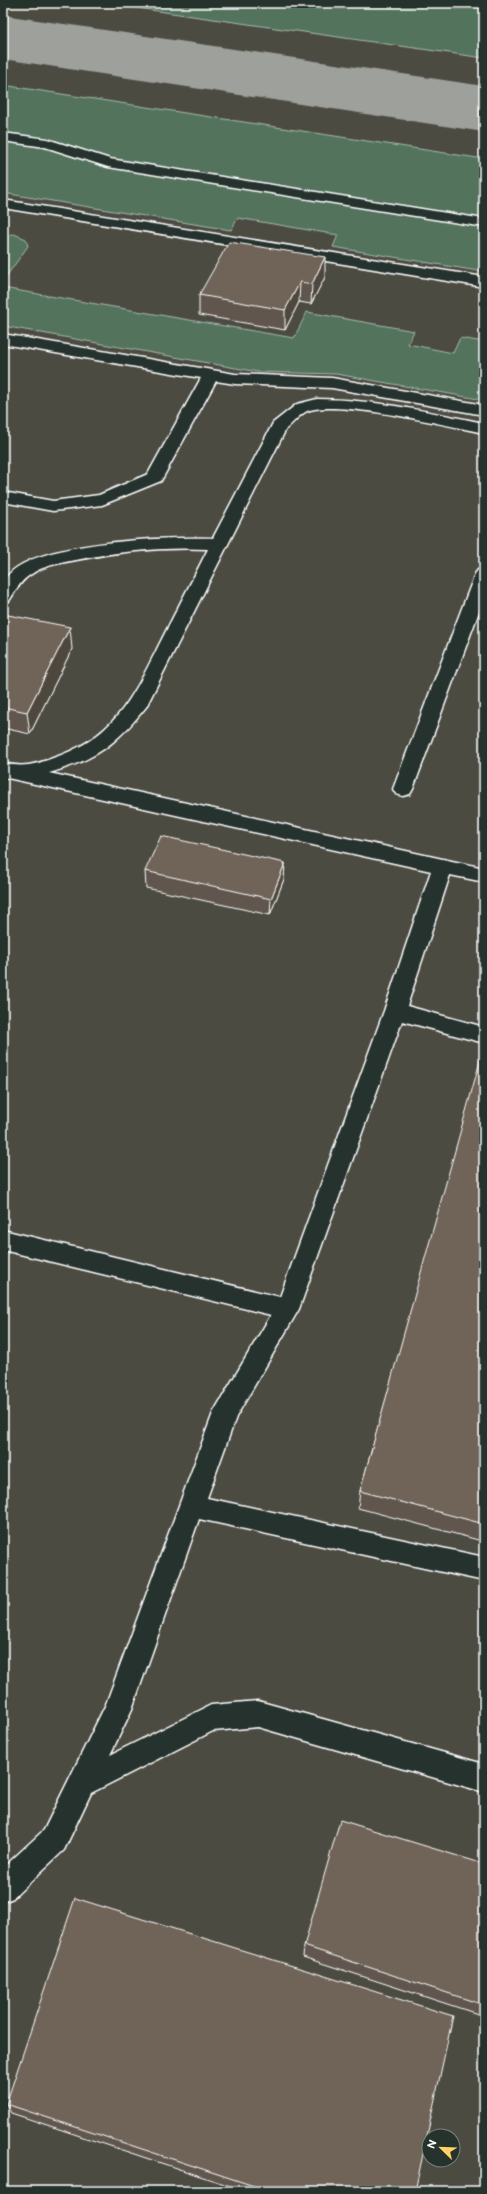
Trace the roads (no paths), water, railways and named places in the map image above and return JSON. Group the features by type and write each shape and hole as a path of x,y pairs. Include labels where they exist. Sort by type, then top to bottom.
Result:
{"lane":[{"path":"3,137 47,143 108,163 484,223"},
{"path":"3,204 484,282"},
{"path":"3,339 235,379 332,383 484,410"},
{"path":"3,498 53,506 102,500 155,477 211,375"},
{"path":"11,772 61,764 95,748 117,728 139,702 279,426 304,407 329,403 361,406 484,428"},
{"path":"3,597 12,582 25,569 38,563 111,546 173,542 219,544"},
{"path":"403,789 484,574"},
{"path":"11,772 484,875"},
{"path":"3,1888 54,1840 118,1709 225,1413 287,1309 395,1011 443,866"},
{"path":"395,1011 484,1035"},
{"path":"3,1240 287,1309"},
{"path":"192,1506 484,1569"},
{"path":"83,1783 211,1718 258,1714 484,1778"}]}
